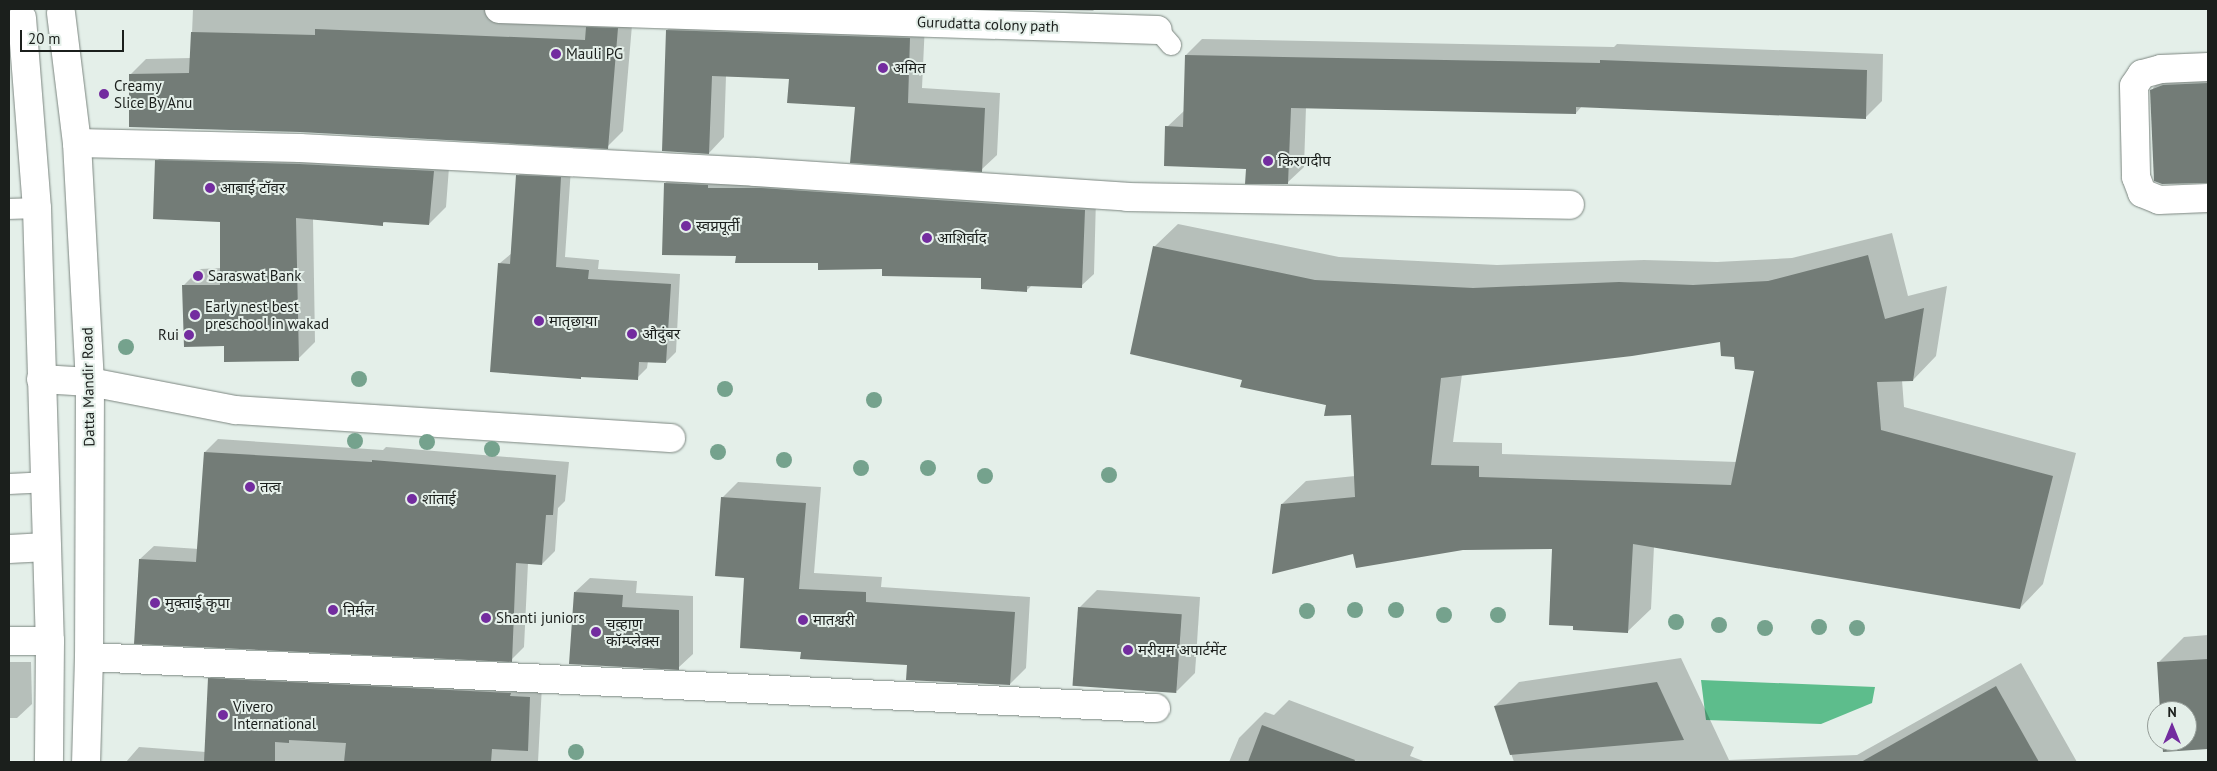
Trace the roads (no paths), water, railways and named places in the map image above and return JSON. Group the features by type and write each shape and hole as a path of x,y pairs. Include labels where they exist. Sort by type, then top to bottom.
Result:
{"street":[{"name":"Gurudatta colony path","path":"498,9 1165,37"},
{"path":"19,13 40,24 54,19 62,11"},
{"name":"Datta Mandir Road","path":"62,11 77,143 90,382 89,658 86,762"},
{"path":"19,13 37,208 50,641 49,762"},
{"path":"2208,68 2161,69 2142,74 2134,86 2136,177 2142,193 2158,200 2208,198"},
{"path":"77,143 389,153 755,172 1127,197 1570,205"},
{"path":"41,379 90,382 236,410 671,438"},
{"path":"9,549 47,547"},
{"path":"9,642 50,641"},
{"path":"89,658 1156,708"}],"lane":[{"path":"9,209 37,208"},
{"path":"9,484 44,482"}],"place":[{"name":"Mauli PG","path":"556,54"},
{"name":"अमित","path":"883,68"},
{"name":"Creamy Slice By Anu","path":"104,94"},
{"name":"किरणदीप","path":"1268,161"},
{"name":"आबाई टॉवर","path":"210,188"},
{"name":"स्वप्नपूर्ती","path":"686,226"},
{"name":"आशिर्वाद","path":"927,238"},
{"name":"Saraswat Bank","path":"198,276"},
{"name":"Early nest best preschool in wakad","path":"195,315"},
{"name":"मातृछाया","path":"539,321"},
{"name":"औदुंबर","path":"632,334"},
{"name":"Rui","path":"189,335"},
{"name":"तत्व","path":"250,487"},
{"name":"शांताई","path":"412,499"},
{"name":"मुक्ताई कृपा","path":"155,603"},
{"name":"निर्मल","path":"333,610"},
{"name":"Shanti juniors","path":"486,618"},
{"name":"मातश्वरी","path":"803,620"},
{"name":"चव्हाण कॉम्प्लेक्स","path":"596,632"},
{"name":"मरीयम अपार्टमेंट","path":"1128,650"},
{"name":"Vivero International","path":"223,715"}]}
